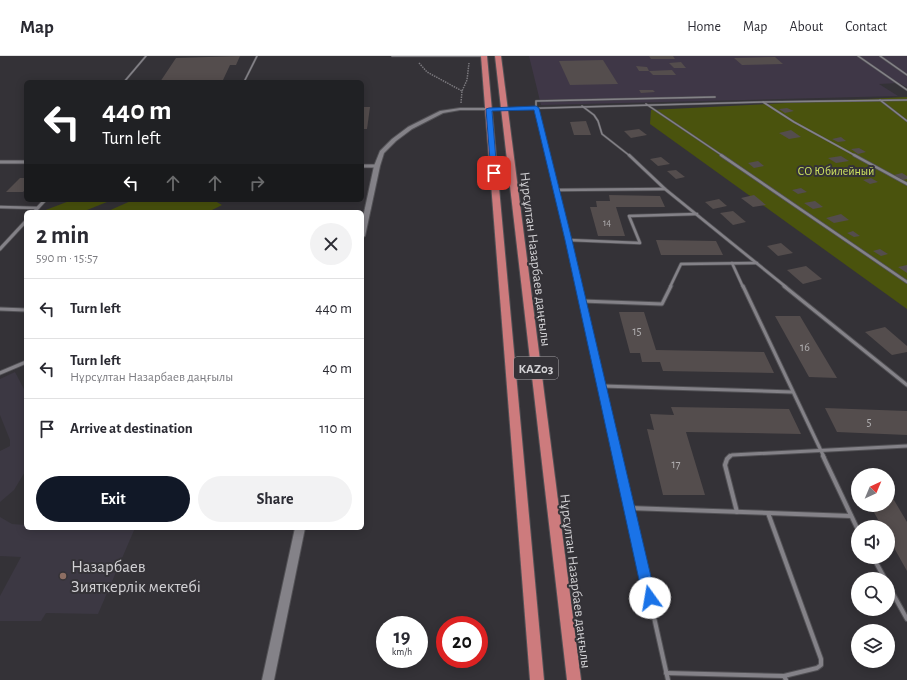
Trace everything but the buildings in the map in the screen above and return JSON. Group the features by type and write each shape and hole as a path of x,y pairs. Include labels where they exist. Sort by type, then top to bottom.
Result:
{"main road":[{"name":"KАZ03","path":"484,56 537,680"},
{"name":"Нұрсұлтан Назарбаев даңғылы","path":"498,56 574,680"},
{"path":"489,109 504,109"}],"street":[{"path":"364,227 377,166 382,152 394,140 410,128 442,112 460,109 489,109"},
{"path":"0,162 24,162"},
{"path":"364,166 377,166"},
{"path":"38,208 43,202"},
{"path":"0,249 24,223"},
{"path":"268,680 300,530"}],"lane":[{"path":"126,80 146,56"},
{"path":"245,80 257,56"},
{"path":"392,56 484,56"},
{"path":"858,56 907,90"},
{"path":"880,56 907,75"},
{"path":"668,680 569,240 536,108 536,101 715,97"},
{"path":"880,100 907,121"},
{"path":"504,109 646,104 907,100"},
{"path":"763,102 794,122 907,184"},
{"path":"646,104 907,282"},
{"path":"582,106 594,115 598,121 602,134 631,157 665,189 907,385"},
{"path":"556,190 665,189"},
{"path":"0,207 38,208"},
{"path":"569,240 640,243 629,216 697,214"},
{"path":"732,263 853,520"},
{"path":"582,301 662,304 681,264 757,263"},
{"path":"0,309 24,310"},
{"path":"0,373 24,363"},
{"path":"602,386 792,392"},
{"path":"738,512 725,465 727,459 732,455 907,446"},
{"path":"629,508 851,516"},
{"path":"666,673 785,678 817,668 821,664 821,659 768,513"},
{"path":"895,598 907,619"}],"path":[{"path":"413,56 427,72 462,91"},
{"path":"460,109 462,91 467,80 470,56"}],"shaded area":[{"path":"529,56 907,56 907,87 899,83 879,84 898,96 541,105"},
{"path":"15,372 24,389 24,473 14,490 0,502 0,451 10,446 10,440 0,415 0,379"},
{"name":"Назарбаев Зияткерлік мектебі","path":"0,517 12,524 24,525 24,530 134,530 98,614 46,613 41,621 0,621 0,596 21,557 0,556"}],"green space":[{"name":"СО Юбилейный","path":"907,97 907,309 650,124 651,110"},
{"path":"67,202 107,202 87,210 46,210"},
{"path":"128,202 217,202 222,205 212,210 110,210"}],"place":[{"name":"Назарбаев Зияткерлік мектебі","path":"63,576"}],"route":[{"path":"494,173 489,109 536,108 569,240 650,598"}]}
